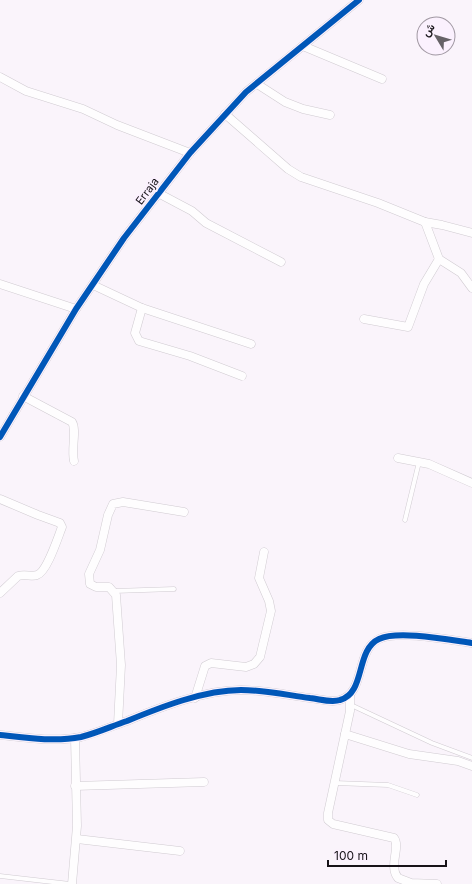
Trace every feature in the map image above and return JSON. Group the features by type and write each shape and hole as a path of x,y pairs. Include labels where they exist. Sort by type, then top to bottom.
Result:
{"street":[{"name":"Erraja","path":"0,437 23,396 92,285 158,192 190,153 225,114 257,84 359,0"},
{"path":"303,46 382,79"},
{"path":"1,78 26,91 83,110 117,126 190,153"},
{"path":"257,84 284,102 303,109 330,115"},
{"path":"225,114 300,178 378,203 425,222 472,233"},
{"path":"158,192 192,211 206,223 281,262"},
{"path":"425,222 439,259 460,273 472,288"},
{"path":"364,319 408,327 424,284 439,259"},
{"path":"0,284 76,309"},
{"path":"92,285 142,308 251,344"},
{"path":"142,308 135,334 139,341 190,356 242,376"},
{"path":"23,396 72,422 74,425 72,448 74,461"},
{"path":"398,458 419,461 472,483"},
{"path":"0,499 38,516 57,521 62,527 46,566 41,573 35,576 18,576 0,593"},
{"path":"118,724 122,665 118,634 118,608 114,591 108,587 92,586 88,579 100,550 110,508 113,504 123,502 184,512"},
{"path":"195,698 205,666 210,663 250,666 257,662 262,653 271,611 269,601 260,578 264,552"},
{"path":"0,735 53,739 75,738 166,706 195,698 240,690 334,701 342,700 350,694 357,681 365,656 370,646 378,639 395,635 472,642"},
{"path":"350,694 351,705 327,817 330,822 394,838 396,843 394,869 398,878 411,883 437,884"},
{"path":"345,734 397,751 458,761 472,766"},
{"path":"71,884 76,839 75,738"},
{"path":"76,786 204,782"},
{"path":"76,839 180,851"}],"lane":[{"path":"405,520 419,461"},
{"path":"114,591 174,589"},
{"path":"351,705 432,743 472,758"},
{"path":"334,783 388,785 417,795"},
{"path":"0,876 71,884"}],"cycle path":[{"path":"0,437 76,309 124,238 190,153 246,92 359,0"},
{"path":"0,735 51,739 81,737 183,700 227,691 258,691 337,701 348,696 354,689 366,652 372,644 379,639 398,635 438,638 472,643"}]}
